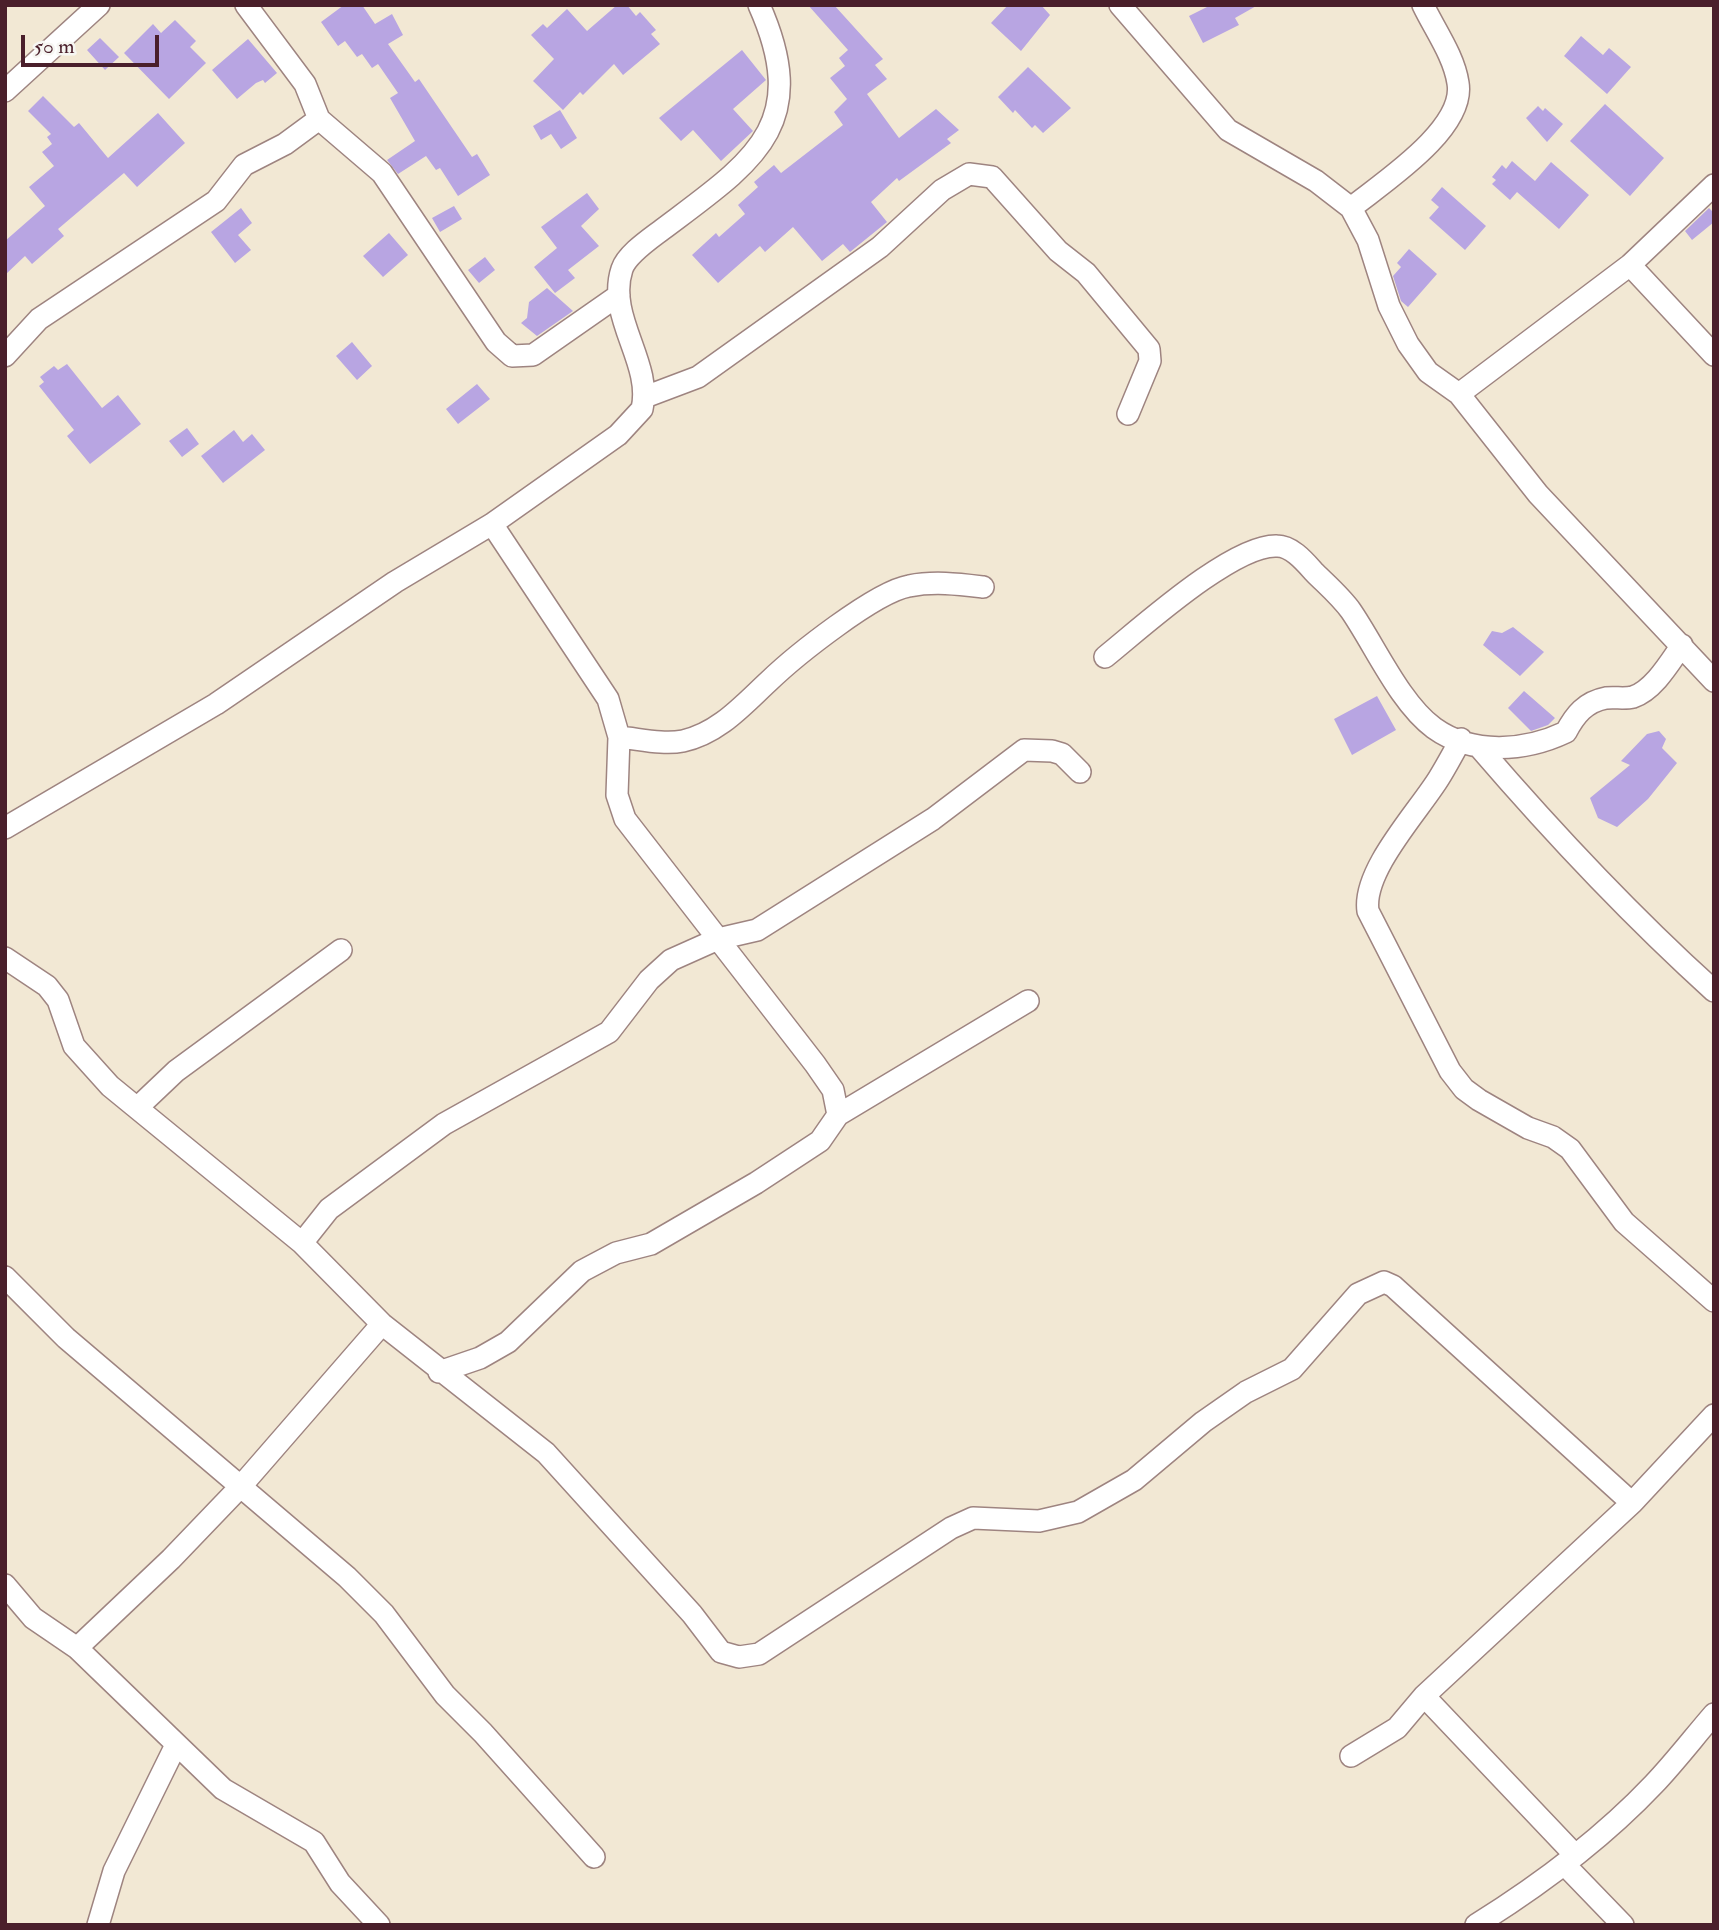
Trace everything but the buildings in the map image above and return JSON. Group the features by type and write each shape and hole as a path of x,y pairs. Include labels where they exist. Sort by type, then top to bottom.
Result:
{"street":[{"path":"5,91 99,5"},
{"path":"246,5 305,84 319,119 382,173 496,342 512,356 533,355 619,295"},
{"path":"6,826 216,704 395,582 492,524 618,435 642,409 645,397 619,295 622,268 645,243 752,157 773,127 780,94 780,65 760,5"},
{"path":"1119,5 1228,130 1316,181 1351,208 1368,240 1389,306 1408,344 1428,372 1459,394 1538,494 1714,681"},
{"path":"1351,208 1437,137 1458,104 1459,85 1451,61 1423,5"},
{"path":"5,356 39,319 216,201 244,165 285,144 319,119"},
{"path":"645,397 698,377 880,247 942,190 969,174 992,177 1058,251 1086,273 1149,349 1150,361 1128,414"},
{"path":"1459,394 1629,265 1714,185"},
{"path":"1629,265 1714,355"},
{"path":"492,524 608,699 620,737 617,795 625,819 833,1090 838,1115"},
{"path":"1105,657 1202,580 1257,549 1279,545 1298,555 1349,609 1402,690 1427,720 1435,728 1470,743 1525,745 1566,732 1578,711 1588,705 1605,698 1634,696 1643,691 1660,675 1682,645"},
{"path":"620,737 666,743 685,741 713,728 738,713 770,679 885,595 907,586 935,583 983,587"},
{"path":"1470,743 1561,842 1656,938 1714,991"},
{"path":"1470,743 1439,778 1382,863 1366,899 1368,911 1450,1071 1464,1089 1528,1128 1562,1142 1624,1222 1714,1301"},
{"path":"302,1243 329,1209 444,1125 609,1032 649,980 671,960 718,939 757,930 933,820 1024,750 1062,754 1080,772"},
{"path":"137,1108 176,1071 341,950"},
{"path":"5,958 47,986 58,1000 74,1046 110,1086 302,1243 382,1324 439,1372 546,1452 692,1614 721,1652 739,1657 759,1654 951,1528 973,1518 1039,1521 1078,1512 1134,1480 1203,1422 1246,1392 1292,1369 1358,1294 1384,1282 1392,1286 1632,1503"},
{"path":"439,1372 480,1358 508,1342 582,1271 616,1254 651,1244 756,1183 820,1141 838,1115 1028,1002"},
{"path":"5,1277 66,1338 347,1577 384,1614 445,1695 483,1733 594,1857"},
{"path":"76,1648 171,1559 242,1485 382,1324"},
{"path":"1351,1756 1397,1728 1424,1696 1632,1503 1714,1415"},
{"path":"5,1585 33,1618 76,1648 223,1789 314,1842 340,1883 379,1925"},
{"path":"1424,1696 1570,1859 1623,1925"},
{"path":"1476,1925 1532,1890 1570,1859 1654,1784 1714,1714"},
{"path":"98,1925 114,1871 176,1745"}]}
